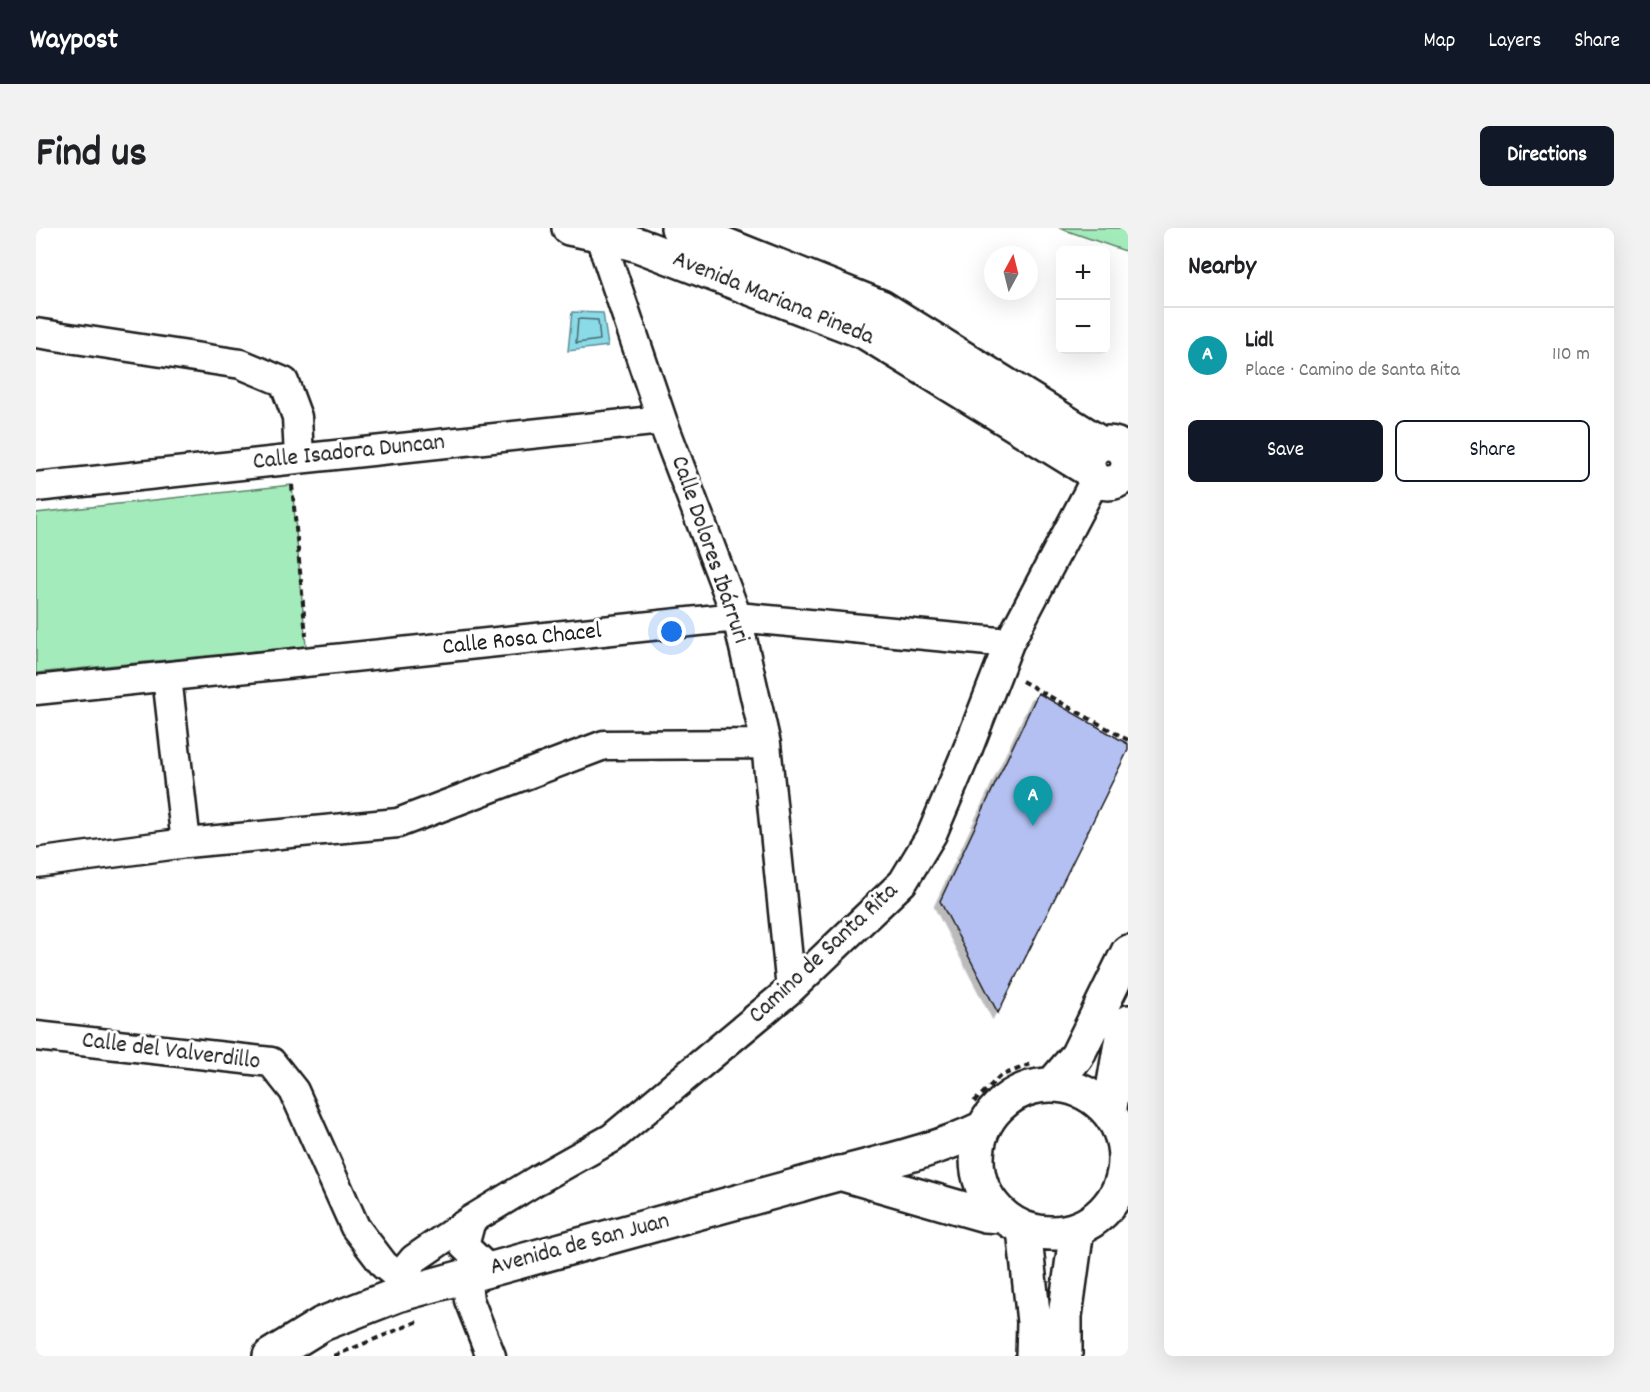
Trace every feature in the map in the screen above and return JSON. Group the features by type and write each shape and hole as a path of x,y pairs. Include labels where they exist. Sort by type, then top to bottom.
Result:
{"main road":[{"name":"Avenida Mariana Pineda","path":"678,228 881,308 1113,469"},
{"name":"Avenida Mariana Pineda","path":"588,230 638,245 864,333 1113,469"},
{"path":"1033,1356 1034,1322 1013,1222 990,1202 981,1184 976,1166 975,1118 995,1110 1011,1097 1031,1088 1044,1073 1077,1056 1128,952"},
{"path":"837,1173 1013,1222 1042,1233 1059,1233 1077,1229 1094,1221 1123,1192 1126,1157 1118,1120 1123,1032 1128,1022"},
{"path":"1044,1073 1093,1098 1118,1120"},
{"name":"Avenida de San Juan","path":"270,1356 322,1324 398,1286 477,1273 899,1157 960,1139 975,1118"},
{"path":"1065,1356 1065,1316 1077,1229"}],"street":[{"name":"Calle Dolores Ibárruri","path":"588,230 737,617 766,744 791,989"},
{"path":"36,333 241,364 284,382 297,417 299,458"},
{"name":"Calle Isadora Duncan","path":"36,487 663,420"},
{"name":"Camino de Santa Rita","path":"398,1286 414,1259 471,1220 612,1138 791,989 903,882 932,834 968,751 1009,643 1113,469"},
{"name":"Calle Rosa Chacel","path":"36,690 737,617 1009,643"},
{"path":"167,677 186,843"},
{"path":"36,863 186,843 398,824 604,744 766,744"},
{"name":"Calle del Valverdillo","path":"36,1036 271,1062 294,1091 355,1227 398,1286"},
{"path":"471,1220 464,1246 477,1273 469,1300 491,1356"}],"path":[{"path":"299,458 292,485 306,646 310,662"},
{"path":"999,669 1128,740"},
{"path":"975,1118 1000,1076 1044,1073"}],"green space":[{"path":"1059,228 1128,228 1128,252"},
{"path":"292,485 306,646 36,673 36,513"}],"water":[{"path":"572,312 603,313 608,346 568,351"}],"building":[{"path":"1038,693 1128,744 1128,750 998,1013 940,901"}],"place":[{"name":"Lidl","path":"1033,826"}]}
